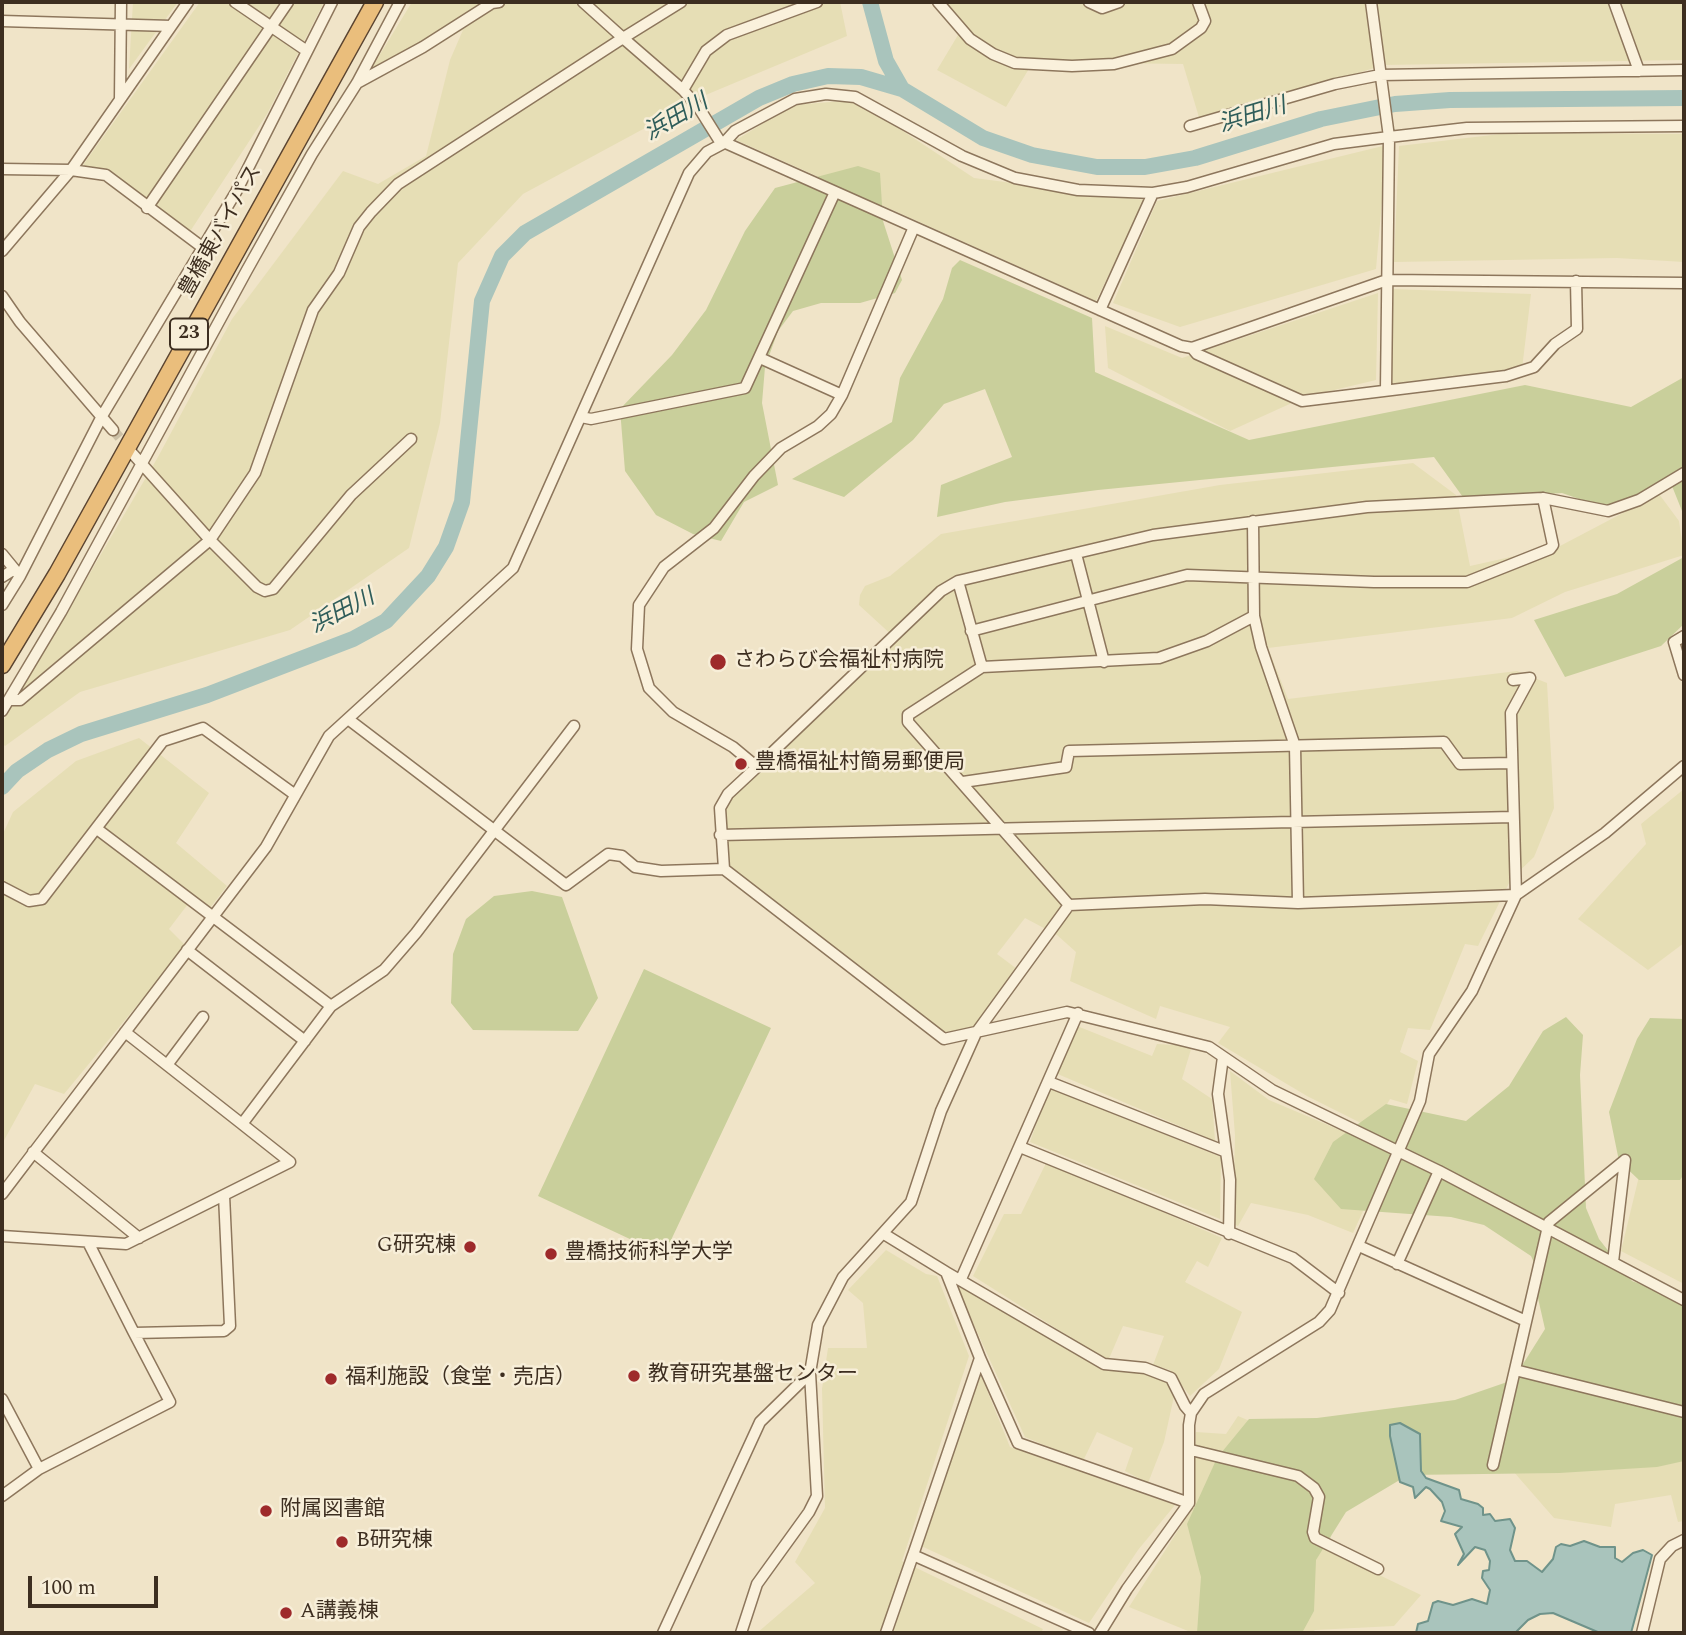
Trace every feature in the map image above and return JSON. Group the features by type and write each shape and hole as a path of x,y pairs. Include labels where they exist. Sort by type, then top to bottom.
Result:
{"highway":[{"name":"豊橋東バイパス","path":"2,665 57,574 375,2"}],"street":[{"path":"120,99 121,2"},
{"path":"2,251 71,170 188,2"},
{"path":"235,2 307,51"},
{"path":"147,208 288,2"},
{"path":"2,605 16,573 102,416 236,192 332,2"},
{"path":"2,711 143,464 312,154 358,83 400,2"},
{"path":"358,83 413,53 491,2 499,2"},
{"path":"583,2 683,90 721,141 1181,346 1192,348 1387,280 1684,283"},
{"path":"9,700 20,700 209,540 255,473 313,310 339,273 359,227 371,212 398,184 681,2"},
{"path":"683,90 706,51 727,35 817,2"},
{"path":"938,2 970,39 993,54 1015,63 1072,66 1114,64 1172,49 1201,28 1205,21 1198,2"},
{"path":"1088,2 1102,8 1119,2"},
{"path":"1371,2 1388,134 1387,390"},
{"path":"1614,2 1639,71"},
{"path":"2,21 171,26"},
{"path":"1190,125 1335,84 1380,77 1684,70"},
{"path":"2,1194 266,847 329,736 513,568 689,173 707,152 735,131 794,99 826,94 855,97 962,156 1015,178 1078,190 1153,193 1187,187 1334,144 1388,134 1467,128 1684,126"},
{"path":"2,169 71,170 106,175 202,247"},
{"path":"580,417 591,419 745,388 835,192"},
{"path":"1100,310 1153,193"},
{"path":"757,767 733,747 673,712 649,688 637,649 639,605 664,568 714,528 754,475 781,448 818,426 831,414 842,395 914,227"},
{"path":"1192,348 1197,354 1301,401 1316,402 1387,390 1506,376 1534,367 1555,344 1577,329 1576,281"},
{"path":"2,296 20,322 113,430"},
{"path":"760,358 842,395"},
{"path":"132,453 209,540 257,587 265,590 273,589 351,495 411,439"},
{"path":"724,869 720,808 728,794 941,591 958,581 1153,535 1367,508 1543,498 1608,511 1618,510 1684,473"},
{"path":"971,631 1187,575 1255,579 1468,582 1550,549 1553,545 1543,498"},
{"path":"1253,521 1254,616 1261,647 1295,746 1298,903"},
{"path":"2,554 16,573"},
{"path":"1076,554 1104,662"},
{"path":"2,577 16,573"},
{"path":"958,581 982,667"},
{"path":"1069,905 908,722 908,715 982,667 1159,658 1207,641 1254,616"},
{"path":"1684,636 1674,642 1684,675"},
{"path":"1100,1633 1127,1589 1189,1503 1191,1413 1203,1394 1319,1322 1331,1310 1420,1101 1429,1054 1472,990 1516,895 1511,713 1514,702 1530,678 1513,680"},
{"path":"348,719 566,885 608,854 622,856 635,867 661,871 724,869 944,1040 1067,1013 1078,1013 1209,1047 1272,1090 1400,1151 1684,1300"},
{"path":"242,1124 331,1006 384,970 416,933 574,726"},
{"path":"2,887 29,901 42,900 163,741 203,728 294,794"},
{"path":"963,782 1066,767 1069,751 1444,742 1460,764 1512,763"},
{"path":"1069,905 1205,899 1298,903 1516,895 1605,832 1684,766"},
{"path":"720,835 1513,817"},
{"path":"97,829 331,1006"},
{"path":"741,1633 757,1584 810,1512 817,1496 810,1373 818,1325 843,1276 911,1202 919,1185 941,1111 976,1033 1069,905"},
{"path":"187,950 305,1041"},
{"path":"961,1279 1078,1013"},
{"path":"167,1065 203,1017"},
{"path":"2,1236 126,1244 290,1162 125,1032"},
{"path":"1223,1058 1218,1094 1230,1180 1228,1234"},
{"path":"1049,1082 1224,1151"},
{"path":"1020,1147 1228,1234 1293,1258 1339,1293"},
{"path":"33,1152 139,1238"},
{"path":"1493,1465 1549,1222 1625,1160 1613,1262"},
{"path":"1397,1264 1439,1171"},
{"path":"134,1332 224,1331 230,1326 224,1195"},
{"path":"884,1234 1104,1364 1145,1368 1171,1378 1191,1413"},
{"path":"2,1496 39,1469 170,1402 88,1242"},
{"path":"1359,1246 1436,1283 1496,1305 1526,1321"},
{"path":"946,1272 1018,1443 1189,1503"},
{"path":"886,1633 980,1358"},
{"path":"1516,1370 1684,1412"},
{"path":"663,1633 760,1422 810,1373"},
{"path":"2,1399 39,1469"},
{"path":"1191,1450 1198,1449 1297,1476 1314,1488 1319,1497 1313,1532 1315,1538 1378,1569"},
{"path":"1642,1633 1660,1559 1672,1546 1684,1540"},
{"path":"913,1555 1089,1633"}],"shaded area":[{"path":"133,2 178,2 129,69"},
{"path":"200,2 324,2 267,114 189,233 109,172 83,165"},
{"path":"412,2 840,2 847,36 708,94 523,194 458,263 440,423 409,548 290,630 80,692 5,746 2,743 2,723 158,457 232,319 343,171 378,184 426,156 450,60 463,30 362,84"},
{"path":"937,2 1684,2 1684,60 1383,65 1201,124 1183,64 1033,62 1006,107 937,70 961,30"},
{"path":"856,100 974,178 1145,200 1096,301 736,140 793,105"},
{"path":"1509,133 1684,134 1684,262 1617,258 1394,262 1399,146"},
{"path":"1387,145 1376,269 1180,327 1113,303 1157,201"},
{"path":"1391,289 1531,294 1522,369 1392,384"},
{"path":"1378,293 1376,380 1305,397 1230,431 1108,368 1105,326 1182,358"},
{"path":"1413,463 1456,495 1470,566 1560,546 1659,494 1679,521 1684,555 1565,592 1512,618 1268,648 1288,699 1517,671 1547,683 1554,808 1534,857 1511,879 1478,946 1465,944 1430,1030 1408,1028 1400,1052 1418,1061 1407,1104 1390,1099 1373,1129 1307,1096 1218,1043 1230,1027 1160,1006 1156,1019 1070,981 1076,952 1057,935 1025,918 997,954 1017,969 972,1031 944,1035 730,868 723,810 731,796 895,638 859,605 860,595 865,586 890,576 941,534 1220,485"},
{"path":"139,738 209,793 176,843 227,886 206,913 188,904 169,929 186,946 64,1094 35,1084 2,1144 2,836 13,812 76,761"},
{"path":"1684,789 1684,943 1648,970 1578,919 1646,844 1641,824"},
{"path":"1077,1026 1152,1056 1157,1044 1192,1046 1182,1079 1212,1099 1215,1141 1053,1072"},
{"path":"1230,1071 1269,1100 1347,1133 1369,1198 1353,1233 1308,1215 1251,1203 1238,1226 1233,1224 1235,1135"},
{"path":"1049,1088 1221,1157 1220,1219 1030,1142"},
{"path":"1684,1136 1684,1284 1621,1251 1641,1168"},
{"path":"1047,1161 1222,1238 1208,1267 1197,1261 1185,1282 1242,1312 1219,1369 1190,1396 1170,1370 1153,1365 1164,1336 1123,1326 1108,1361 973,1276 1004,1214 1021,1214"},
{"path":"886,1250 926,1274 937,1276 969,1356 902,1561 1043,1629 1041,1633 757,1633 815,1583 795,1562 825,1508 822,1389 828,1348 867,1348 863,1303 848,1290"},
{"path":"953,1279 1100,1367 1151,1375 1176,1387 1164,1442 1148,1483 1125,1471 1133,1448 1097,1432 1083,1461 1025,1437"},
{"path":"980,1373 1010,1447 1175,1505 1138,1550 1089,1623 919,1545"},
{"path":"1238,1416 1264,1427 1346,1485 1327,1550 1421,1595 1394,1626 1315,1630 1311,1633 1193,1633 1129,1607 1193,1507 1196,1432 1226,1434"},
{"path":"1684,1419 1684,1521 1678,1522 1671,1495 1615,1504 1611,1527 1554,1518 1506,1463"}],"green space":[{"path":"858,166 880,173 883,221 902,280 895,293 860,303 821,303 793,311 778,331 765,367 762,403 778,485 744,502 721,541 693,534 656,515 625,471 620,409 672,355 706,310 745,231 775,188"},
{"path":"960,260 1092,318 1095,372 1249,440 1525,385 1631,407 1684,377 1684,516 1670,481 1611,510 1562,493 1465,500 1434,457 1098,490 1005,502 937,517 941,485 1012,457 985,389 944,404 913,440 844,497 792,479 892,422 900,378 943,299 952,268"},
{"path":"1684,557 1684,624 1661,646 1565,677 1534,620 1617,594"},
{"path":"532,891 562,897 598,998 578,1031 473,1030 451,1003 453,954 466,919 494,896"},
{"path":"644,969 771,1028 664,1255 538,1196"},
{"path":"1566,1017 1583,1035 1580,1075 1586,1208 1599,1239 1632,1281 1684,1300 1684,1461 1657,1467 1559,1473 1408,1475 1346,1512 1316,1560 1314,1611 1302,1633 1197,1633 1201,1577 1187,1524 1217,1458 1249,1419 1317,1418 1455,1400 1513,1380 1545,1329 1535,1285 1538,1271 1531,1256 1484,1225 1451,1217 1341,1209 1314,1179 1333,1142 1386,1104 1466,1121 1509,1086 1543,1031"},
{"path":"1650,1018 1684,1019 1684,1174 1680,1180 1639,1180 1619,1161 1609,1112 1637,1039"}],"water":[{"path":"1400,1423 1420,1434 1421,1471 1426,1478 1459,1490 1461,1499 1478,1504 1483,1508 1483,1515 1490,1514 1495,1521 1510,1519 1515,1528 1510,1550 1515,1561 1527,1561 1542,1572 1553,1559 1556,1547 1584,1541 1600,1547 1615,1547 1615,1558 1622,1562 1633,1553 1643,1550 1652,1555 1631,1633 1600,1633 1553,1613 1540,1614 1528,1620 1515,1633 1416,1633 1418,1624 1428,1621 1433,1603 1438,1601 1453,1605 1472,1599 1487,1604 1490,1590 1482,1578 1483,1571 1489,1570 1490,1561 1485,1550 1475,1547 1458,1565 1464,1554 1455,1534 1462,1527 1441,1521 1445,1511 1442,1502 1430,1489 1426,1487 1415,1498 1413,1487 1400,1482 1390,1425"}],"waterway":[{"path":"870,2 886,61 902,89"},
{"name":"浜田川","path":"2,787 17,771 48,750 81,734 207,695 353,639 386,621 428,576 446,547 462,502 482,301 502,256 525,233 759,98 793,84 828,76 861,77 902,89 983,138 1032,155 1097,167 1145,167 1195,158 1321,119 1395,104 1450,100 1684,98"}],"tunnel":[{"path":"113,430 131,451"}],"place":[{"name":"さわらび会福祉村病院","path":"718,662"},
{"name":"豊橋福祉村簡易郵便局","path":"741,764"},
{"name":"G研究棟","path":"470,1247"},
{"name":"豊橋技術科学大学","path":"551,1254"},
{"name":"教育研究基盤センター","path":"634,1376"},
{"name":"福利施設（食堂・売店）","path":"331,1379"},
{"name":"附属図書館","path":"266,1511"},
{"name":"B研究棟","path":"342,1542"},
{"name":"A講義棟","path":"286,1613"}]}
